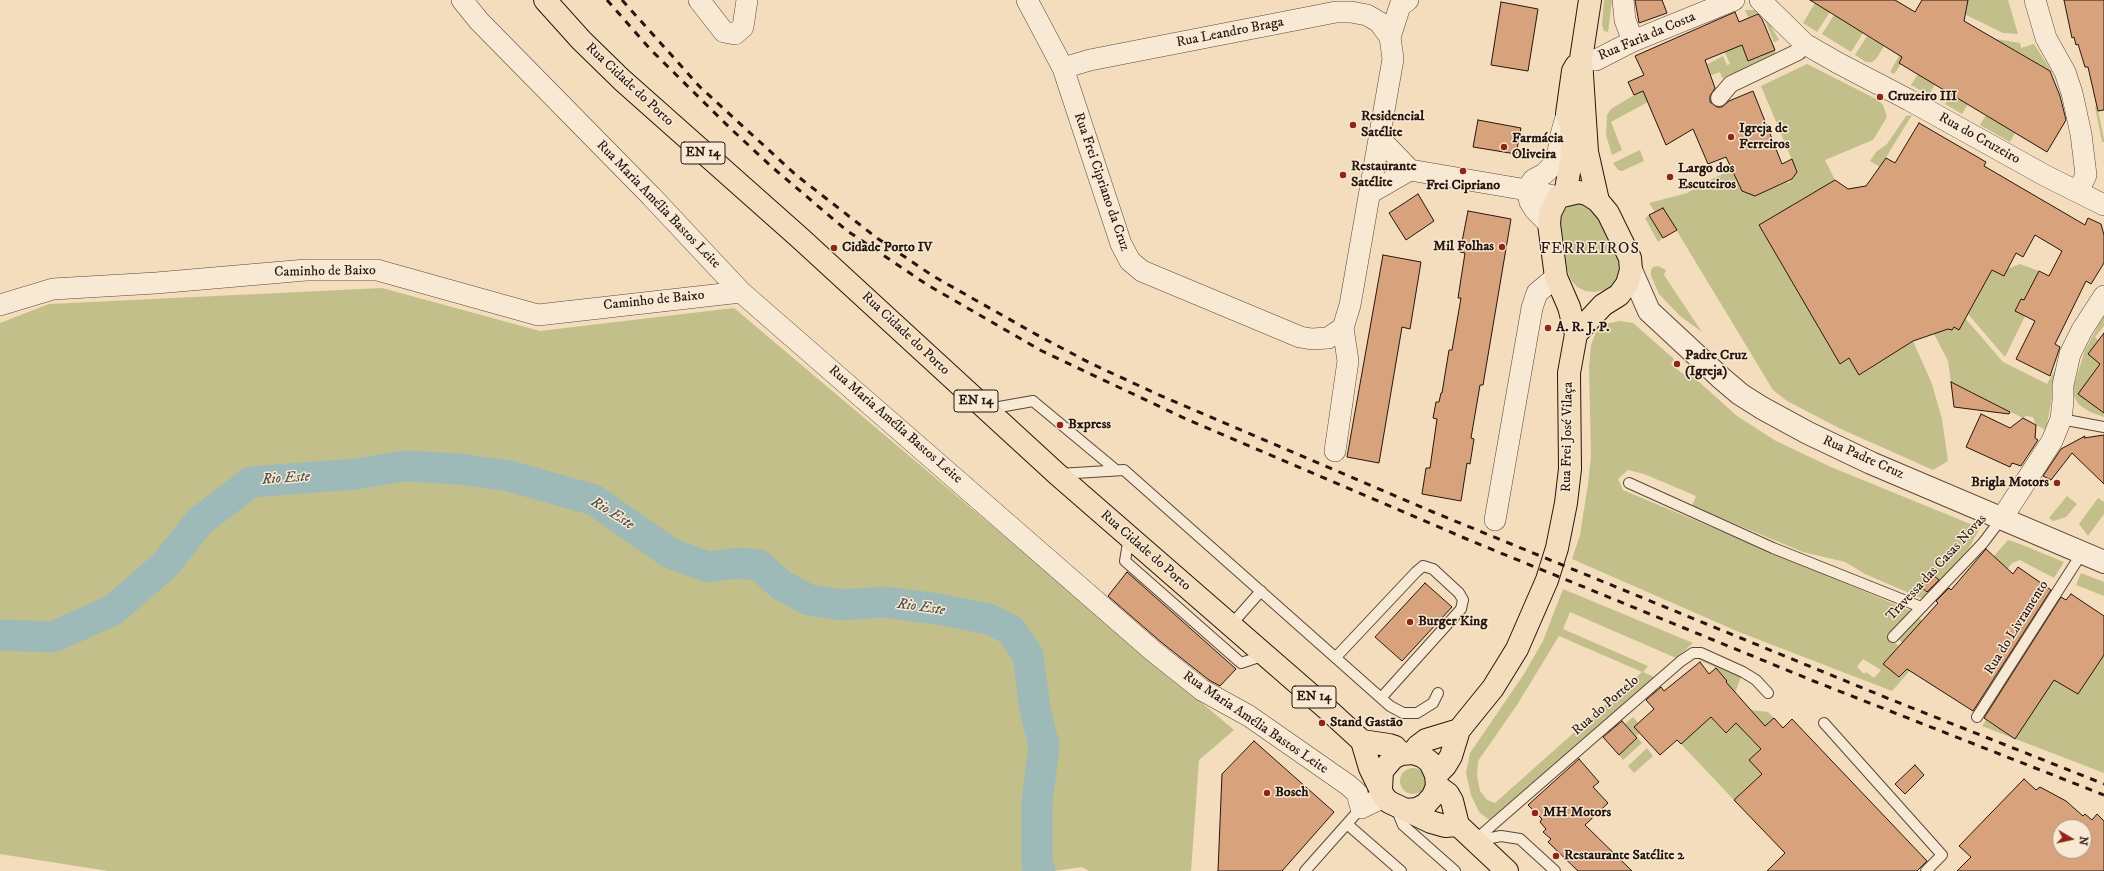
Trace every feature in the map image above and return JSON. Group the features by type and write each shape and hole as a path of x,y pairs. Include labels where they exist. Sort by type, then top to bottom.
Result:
{"main road":[{"name":"Rua Cidade do Porto","path":"545,0 581,40 622,80 896,325 986,410 1057,474 1362,741"},
{"name":"Rua Frei José Vilaça","path":"1590,0 1581,59 1588,152 1598,201"},
{"name":"Rua Frei José Vilaça","path":"1437,780 1452,756 1459,730 1493,688 1517,649 1539,602 1557,548 1566,503 1570,469 1569,373 1576,334 1560,286 1549,224 1550,213 1562,196 1572,154 1571,126 1567,114 1573,71 1581,59"},
{"name":"Rua Frei José Vilaça","path":"1562,196 1578,192 1587,194 1598,201 1608,213 1621,238 1630,258 1631,270"},
{"path":"1576,334 1606,303 1619,294 1627,284 1631,270"},
{"path":"1560,286 1576,302 1606,303"},
{"path":"1437,780 1433,796 1426,804 1417,809 1391,800 1380,780 1382,771 1387,764 1407,754 1426,740 1459,730"},
{"path":"1458,825 1445,826 1431,822 1391,800 1370,768 1362,741 1389,745 1407,754 1422,756 1430,762 1437,780 1452,801 1458,825 1507,871"}],"street":[{"name":"Rua Maria Amélia Bastos Leite","path":"462,0 479,21 651,196 741,292 1153,652 1202,690 1249,716 1348,785 1357,792 1361,808"},
{"path":"699,0 724,32 735,34 743,27 747,0"},
{"name":"Rua Frei Cipriano da Cruz","path":"1026,0 1063,68 1121,244 1130,261 1136,267 1300,337 1312,339 1328,338 1343,328"},
{"path":"1335,451 1348,362 1343,328 1350,305 1393,59 1390,37 1400,6 1408,0"},
{"path":"1624,0 1625,20 1633,41"},
{"name":"Rua Faria da Costa","path":"1581,59 1596,60 1633,41 1734,0"},
{"name":"Rua do Cruzeiro","path":"1760,0 1806,44 1838,63 2104,205"},
{"path":"2035,0 2046,38 2065,72 2072,93 2081,134 2086,175 2078,192"},
{"name":"Rua Leandro Braga","path":"1063,68 1090,60 1336,12 1352,12 1367,15 1379,22 1390,37"},
{"path":"1719,98 1731,84 1798,52"},
{"path":"1549,224 1535,210 1530,202 1527,190 1534,180 1544,174 1553,165 1558,154 1560,138 1567,114"},
{"path":"1380,139 1410,170 1562,196"},
{"path":"1370,193 1410,170"},
{"name":"Caminho de Baixo","path":"0,305 53,290 306,270 377,270 538,315 741,292"},
{"name":"Rua Padre Cruz","path":"1631,270 1648,310 1740,394 1762,408 1808,433 1871,463 2104,562"},
{"path":"1495,520 1532,308 1537,293 1560,286"},
{"path":"2002,518 2052,441 2061,419 2063,385 2070,354 2082,330 2104,296"},
{"name":"Rua Padre Cruz","path":"1606,303 1648,310"},
{"path":"1361,808 1391,800"}],"lane":[{"path":"986,410 1033,401 1116,470"},
{"path":"2061,419 2104,427"},
{"path":"1057,474 1124,470 1381,698 1402,713 1417,713 1433,704 1438,693"},
{"path":"1629,483 1773,548 1921,607"},
{"name":"Travessa das Casas Novas","path":"1893,637 1983,543 2002,518"},
{"path":"1129,537 1125,562 1235,658 1241,663 1265,655"},
{"name":"Rua do Livramento","path":"1977,717 2082,553"},
{"path":"1336,657 1416,572 1423,566 1433,569 1459,593 1463,600 1461,609 1381,698"},
{"path":"1230,626 1261,591"},
{"name":"Rua do Portelo","path":"1474,841 1604,726 1681,661 1693,653 1701,653 1742,672 1756,680 1768,693"},
{"path":"1824,723 1942,855 1926,871"},
{"path":"1391,800 1403,826 1455,871"},
{"path":"1305,871 1361,808"},
{"path":"1348,824 1401,871"},
{"path":"1474,841 1501,836 1520,839 1555,871"}],"shaded area":[{"path":"1604,0 1612,0 1608,32 1604,31 1602,25"},
{"path":"1968,0 2008,0 2018,34 2003,33 1962,13 1966,10"},
{"path":"1815,3 1830,12 1817,32 1803,23"},
{"path":"1745,10 1759,10 1763,13 1779,40 1774,42 1761,12 1748,17"},
{"path":"1834,15 1863,33 1851,52 1822,34"},
{"path":"1915,27 1920,27 1899,62 1901,64 1894,74 1890,72"},
{"path":"1887,35 1888,40 1876,59 1872,62 1866,62 1855,55 1867,36 1881,44"},
{"path":"1996,39 2020,43 2021,48 2034,44 2052,72"},
{"path":"1740,41 1749,61 1775,50 1777,56 1722,78 1720,72 1710,76 1706,65 1723,56 1727,65 1730,64 1723,48"},
{"path":"1807,64 1878,100 1883,105 1887,117 1873,140 1825,160 1835,180 1759,225 1840,363 1849,358 1860,375 1913,341 1932,384 1942,419 1948,461 1933,470 1841,429 1787,401 1773,390 1663,208 1655,212 1649,203 1687,193 1712,179 1752,161 1755,196 1790,182 1797,172 1761,86"},
{"path":"1918,74 1935,84 1929,95 1911,85"},
{"path":"1677,76 1681,84 1611,122 1622,150 1612,155 1606,135 1607,115 1611,109 1634,95"},
{"path":"1951,94 1968,104 1962,114 1945,104"},
{"path":"2097,106 2104,142 2102,142 2095,107"},
{"path":"1912,115 1880,167 1870,161 1876,152 1887,144 1906,116"},
{"path":"1986,115 2015,133 2010,142 1980,125"},
{"path":"1640,150 1644,161 1622,171 1618,170 1613,163"},
{"path":"1579,204 1587,205 1594,210 1619,257 1619,276 1611,286 1604,290 1594,292 1585,291 1577,287 1571,280 1567,269 1559,221 1562,212 1569,206"},
{"path":"1649,215 1663,238 1658,242 1645,218"},
{"path":"2020,264 2039,271 2030,288 2026,301 2021,299 2015,310 2025,316 2005,357 1968,314 1992,270 2007,269"},
{"path":"1658,266 1666,270 1664,275 1702,332 1680,316 1659,294 1651,276 1651,270 1653,267"},
{"path":"382,288 540,331 734,308 1234,730 1199,760 1191,871 1089,871 1082,867 1054,871 108,871 0,854 0,323 49,304"},
{"path":"2104,315 2104,326 2095,337 2098,340 2088,354 2100,364 2104,417 2090,412 2078,404 2072,392 2085,350"},
{"path":"1965,318 2003,362 2047,384 2058,364 2046,430 2036,425 2033,417 2026,416 2023,418 1951,382 1948,361 1934,334 1946,327 1952,330"},
{"path":"1620,321 1633,323 1674,359 1671,364 1683,374 1687,371 1737,416 1776,441 1831,467 1980,528 1969,548 1940,581 1932,574 1920,586 1928,594 1923,599 1865,574 1845,562 1803,552 1692,506 1696,496 1644,474 1628,470 1618,479 1623,490 1911,611 1887,636 1899,646 1883,664 1900,677 1930,644 1903,643 1897,638 1918,617 1939,638 1892,691 1739,632 1572,559 1580,535 1591,456 1589,367 1591,345 1596,332 1605,324","holes":["1863,659 1881,670 1874,678 1866,672 1864,674 1857,667"]},
{"path":"2067,496 2077,504 2066,517 2053,521 2049,518"},
{"path":"2098,498 2104,502 2104,514 2088,536 2079,524"},
{"path":"2008,540 2064,562 2054,578 2020,560 2012,563 2001,578 1994,556"},
{"path":"2081,573 2104,582 2104,596 2076,585"},
{"path":"1563,589 1693,643 1676,658 1570,612 1563,629 1648,666 1643,672 1654,677 1489,820 1479,812 1471,795 1466,773 1470,753 1524,674 1543,641","holes":["1559,636 1642,672 1495,803 1487,800 1480,791 1477,776 1478,761 1517,705"]},
{"path":"2104,655 2104,773 2015,739 2054,679 2078,694 2087,670 2092,673"},
{"path":"1704,658 1741,677 1735,693 1710,716 1725,733 1751,710 1768,712 1774,718 1751,739 1761,749 1762,774 1734,800 1681,744 1717,690 1727,681 1716,668 1698,659"},
{"path":"1633,717 1644,729 1636,736 1625,724"},
{"path":"1986,720 2014,738 1982,726"},
{"path":"1638,738 1642,743 1623,760 1619,755"},
{"path":"1647,748 1653,756 1634,773 1628,766"},
{"path":"1413,768 1422,772 1426,781 1422,790 1413,794 1404,790 1400,781 1404,772"}],"building":[{"path":"1635,0 1662,0 1667,13 1639,23"},
{"path":"1810,0 1895,0 1915,12 1922,0 1968,0 1964,21 2050,71 2060,96 2066,120 2047,152 1899,63 1902,57"},
{"path":"2064,0 2104,0 2104,110 2098,111 2088,67 2085,67 2078,44 2076,45 2074,37 2072,38"},
{"path":"1501,2 1538,9 1528,71 1491,65"},
{"path":"1735,12 1739,22 1758,14 1762,19 1775,50 1748,61 1742,45 1705,60 1715,88 1710,96 1710,102 1717,107 1722,107 1729,101 1753,91 1782,164 1792,159 1797,172 1792,179 1755,196 1742,191 1726,157 1708,164 1693,129 1666,145 1643,91 1634,95 1628,82 1644,75 1635,56"},
{"path":"1478,120 1521,128 1516,154 1473,147"},
{"path":"1919,123 1986,162 1984,166 2085,225 2088,218 2101,224 2104,235 2104,263 2091,284 2086,281 2055,344 2060,347 2050,376 2016,359 2035,321 2015,311 2021,299 2024,300 2039,271 2049,276 2062,251 2035,235 2023,257 2016,253 2004,276 1992,270 1959,330 1954,327 1952,330 1948,329 1913,341 1859,375 1849,358 1840,364 1759,225 1835,180 1848,189 1866,186 1886,158 1895,163"},
{"path":"1418,194 1434,221 1406,240 1389,213"},
{"path":"1663,208 1677,230 1663,238 1649,215"},
{"path":"1468,211 1511,219 1483,385 1480,385 1471,438 1474,439 1470,464 1467,463 1461,501 1422,494 1426,468 1430,468 1437,419 1433,418 1436,402 1439,402 1442,393 1449,350 1452,350 1461,298 1458,298 1465,253 1460,252"},
{"path":"1383,255 1421,262 1410,329 1402,327 1379,463 1347,457"},
{"path":"2104,333 2104,413 2078,394 2100,364 2088,354"},
{"path":"1951,382 2010,412 2009,414 1954,407"},
{"path":"1981,414 2010,428 2023,418 2036,425 2035,438 2038,440 2021,466 2012,463 2010,467 1966,447"},
{"path":"2104,435 2104,484 2072,453 2051,480 2043,476 2061,449 2085,436 2084,438"},
{"path":"1986,549 2013,574 2018,567 2051,590 1973,711 1907,669 1899,677 1883,664 1938,603 1936,601 1949,588 1951,590"},
{"path":"1127,572 1236,669 1220,686 1209,680 1161,642 1108,596"},
{"path":"1932,574 1939,580 1927,592 1920,586"},
{"path":"1425,583 1452,607 1402,661 1375,637"},
{"path":"2071,594 2104,616 2104,655 2078,694 2054,680 2015,739 1984,718 2061,597 2066,600"},
{"path":"1700,662 1709,674 1716,668 1727,681 1726,682 1765,726 1774,718 1783,728 1792,719 1927,861 1917,871 1767,871 1785,853 1734,800 1762,774 1749,760 1761,749 1736,723 1726,733 1711,717 1681,744 1677,740 1660,755 1634,727 1654,709 1646,700 1661,687 1664,691"},
{"path":"1622,721 1637,738 1619,755 1603,737"},
{"name":"Bosch","path":"1254,741 1334,812 1282,871 1218,871 1222,774"},
{"path":"1579,759 1599,782 1593,787 1608,803 1585,825 1632,871 1578,871 1548,842 1551,839 1543,832 1546,829 1540,822 1542,819 1528,805"},
{"path":"1915,765 1924,775 1905,794 1895,784"},
{"path":"2024,779 2036,790 2040,787 2066,801 2083,816 2085,814 2091,819 2052,819 2052,859 2092,859 2092,820 2097,814 2104,821 2104,871 1957,871 1971,857 1959,846"}],"waterway":[{"name":"Rio Este","path":"0,635 53,637 113,610 165,565 200,521 251,482 356,474 405,466 460,469 509,476 594,500 670,553 708,567 739,563 759,565 781,585 809,600 842,605 883,602 938,609 989,619 1011,630 1028,655 1035,709 1044,746 1037,802 1037,866 1040,871"}],"railway":[{"path":"607,0 650,49 730,128 772,167 846,230 926,284 1042,351 1186,419 1469,540 1816,682 2104,795"},
{"path":"622,0 700,87 796,175 877,238 933,276 1039,336 1092,364 1157,394 1433,512 1892,700 2104,784"}],"place":[{"name":"Cruzeiro III","path":"1880,97"},
{"name":"Residencial Satélite","path":"1353,125"},
{"name":"Igreja de Ferreiros","path":"1731,137"},
{"name":"Farmácia Oliveira","path":"1504,147"},
{"name":"Frei Cipriano","path":"1463,171"},
{"name":"Restaurante Satélite","path":"1343,175"},
{"name":"Largo dos Escuteiros","path":"1670,177"},
{"name":"Mil Folhas","path":"1502,247"},
{"name":"Cidade Porto IV","path":"834,248"},
{"name":"A. R. J. P.","path":"1548,328"},
{"name":"Padre Cruz (Igreja)","path":"1677,364"},
{"name":"Bxpress","path":"1060,425"},
{"name":"Brigla Motors","path":"2057,483"},
{"name":"Burger King","path":"1410,622"},
{"name":"Stand Gastāo","path":"1322,723"},
{"name":"Bosch","path":"1267,793"},
{"name":"MH Motors","path":"1535,813"},
{"name":"Restaurante Satélite 2","path":"1556,856"}],"district":[{"name":"FERREIROS","path":"1590,250"}]}
